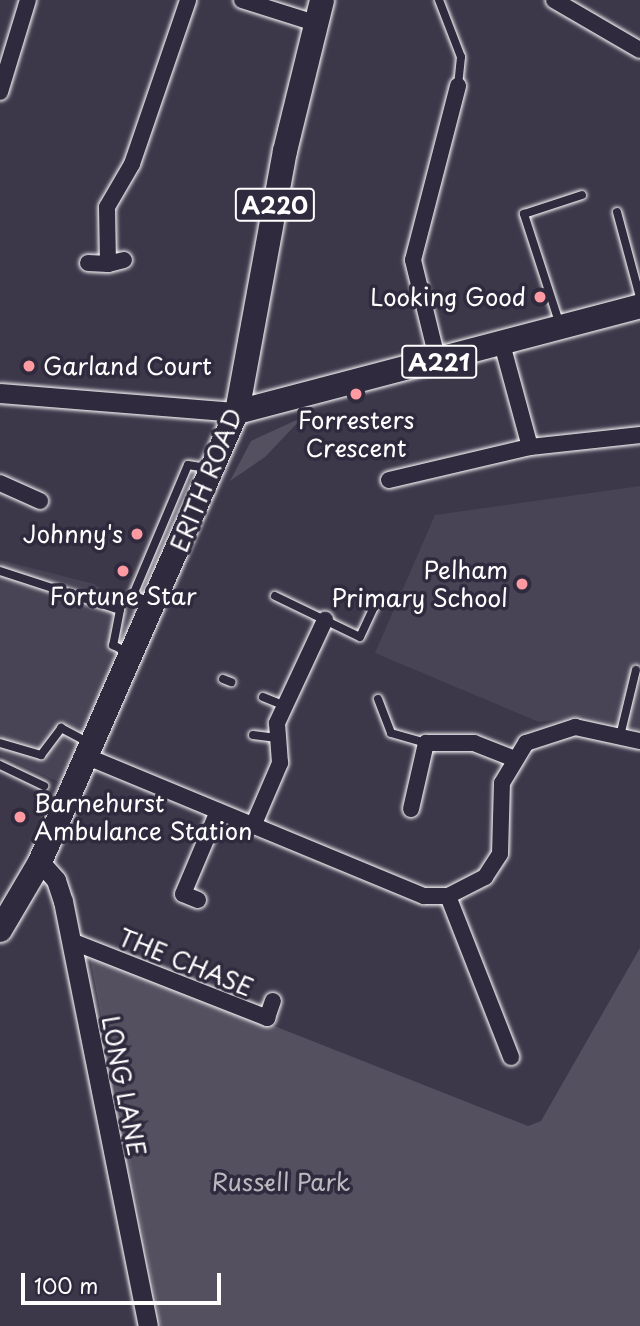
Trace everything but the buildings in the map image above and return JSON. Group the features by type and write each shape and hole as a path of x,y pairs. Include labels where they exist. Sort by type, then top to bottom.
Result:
{"main road":[{"name":"ERITH ROAD","path":"1,928 40,862 86,749 155,605 237,412 319,11"},
{"name":"A221","path":"237,412 438,362 640,306"}],"street":[{"path":"0,92 28,0"},
{"path":"88,263 116,262 107,207 132,164 188,0"},
{"path":"242,0 319,11"},
{"path":"554,0 640,50"},
{"path":"438,362 412,260 458,86"},
{"path":"502,344 530,447"},
{"path":"0,393 237,412"},
{"path":"389,480 530,447 640,435"},
{"path":"0,483 40,502"},
{"path":"253,826 280,763 277,738 285,706 325,620"},
{"path":"86,749 218,811 424,896 448,896 485,877 500,854 502,783 512,758 526,743 560,728 640,741"},
{"path":"411,809 426,743 474,743 512,758"},
{"path":"198,900 183,894 218,811"},
{"name":"LONG LANE","path":"40,862 56,880 71,940 148,1326"},
{"path":"448,896 511,1058"},
{"name":"THE CHASE","path":"71,940 267,1018 273,1001"}],"lane":[{"path":"439,0 461,57 458,86"},
{"path":"561,327 524,214 582,195"},
{"path":"617,212 640,297"},
{"path":"0,571 120,610 113,645 132,654"},
{"path":"275,596 360,637 376,602"},
{"path":"620,736 636,670"},
{"path":"263,697 285,706"},
{"path":"378,699 391,733 426,743"},
{"path":"0,743 41,755 61,728 86,749"},
{"path":"253,735 277,738"},
{"path":"0,765 44,786"}],"shaded area":[{"name":"Pelham Primary School","path":"640,486 640,730 582,716 539,722 375,653 435,515"},
{"path":"0,560 94,584 143,612 61,783 0,755"}],"green space":[{"path":"303,417 265,457 230,481 251,441"},
{"name":"Russell Park","path":"640,948 640,1326 161,1326 89,953 528,1126 541,1121"}],"place":[{"name":"Looking Good","path":"540,297"},
{"name":"Garland Court","path":"29,366"},
{"name":"Forresters Crescent","path":"356,394"},
{"name":"Johnny's","path":"137,534"},
{"name":"Fortune Star","path":"123,571"},
{"name":"Pelham Primary School","path":"522,584"},
{"name":"Barnehurst Ambulance Station","path":"20,817"}]}
